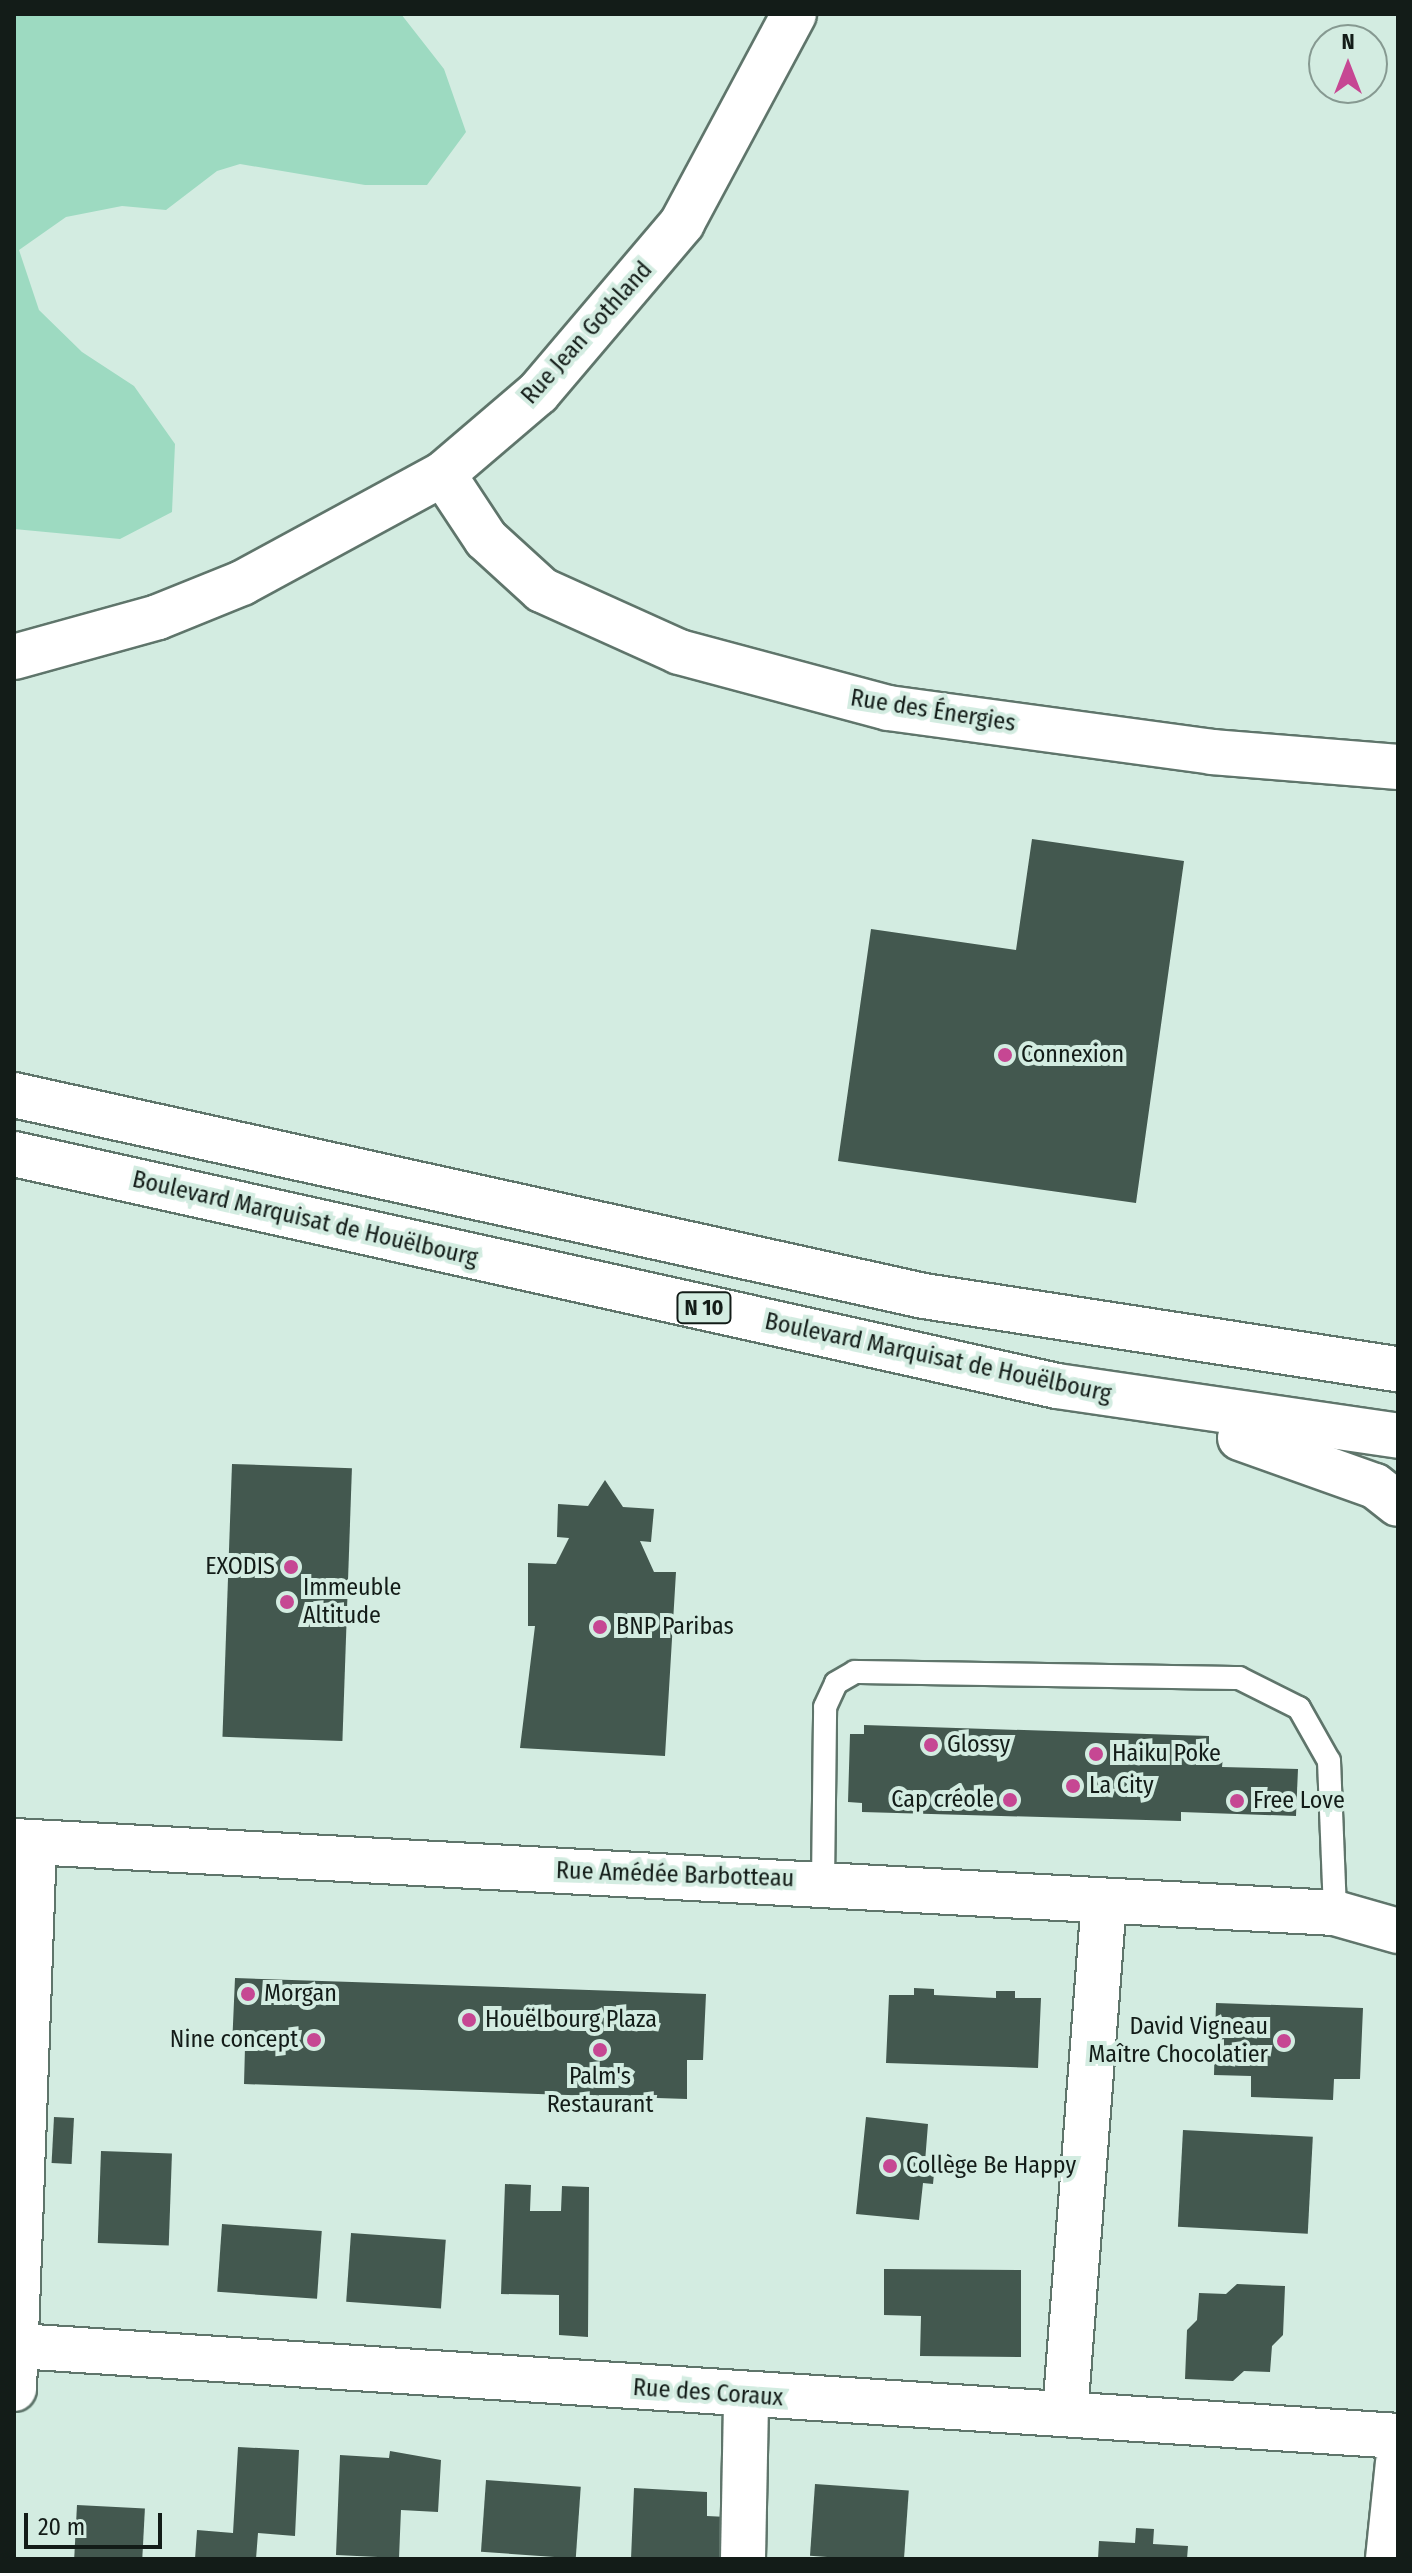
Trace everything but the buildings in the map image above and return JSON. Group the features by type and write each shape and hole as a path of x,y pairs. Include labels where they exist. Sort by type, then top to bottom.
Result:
{"street":[{"name":"Rue Jean Gothland","path":"14,657 158,617 242,583 443,474 538,393 682,223 794,14"},
{"name":"Rue des Énergies","path":"443,474 486,539 542,590 679,652 888,708 1212,752 1398,767"},
{"name":"N 10","path":"14,1095 924,1296 1398,1369"},
{"name":"Boulevard Marquisat de Houëlbourg","path":"14,1154 1057,1386 1398,1436"},
{"path":"1057,1386 1292,1453 1375,1486 1398,1504"},
{"path":"14,2389 18,2346 24,1842"},
{"name":"Rue Amédée Barbotteau","path":"24,1842 823,1882 1335,1913 1398,1903"},
{"path":"1065,2414 1104,1900"},
{"name":"Rue Amédée Barbotteau","path":"1335,1913 1398,1931"},
{"name":"Rue des Coraux","path":"18,2346 746,2396 1398,2436"},
{"path":"743,2559 746,2396"},
{"path":"1388,2559 1398,2463"}],"lane":[{"path":"823,1882 825,1707 836,1683 855,1672 1239,1678 1299,1708 1329,1761 1335,1913"}],"green space":[{"path":"14,14 401,14 444,69 466,132 427,185 365,185 240,164 217,171 166,210 122,206 66,217 19,250 39,310 82,352 134,386 175,444 172,512 120,539 14,529"}],"place":[{"name":"Connexion","path":"1005,1055"},
{"name":"EXODIS","path":"291,1567"},
{"name":"Immeuble Altitude","path":"287,1602"},
{"name":"BNP Paribas","path":"600,1627"},
{"name":"Glossy","path":"931,1745"},
{"name":"Haiku Poke","path":"1096,1754"},
{"name":"La City","path":"1073,1786"},
{"name":"Cap créole","path":"1010,1800"},
{"name":"Free Love","path":"1237,1801"},
{"name":"Morgan","path":"248,1994"},
{"name":"Houëlbourg Plaza","path":"469,2020"},
{"name":"Nine concept","path":"314,2040"},
{"name":"David Vigneau Maître Chocolatier","path":"1284,2041"},
{"name":"Palm's Restaurant","path":"600,2050"},
{"name":"Collège Be Happy","path":"890,2166"}]}
